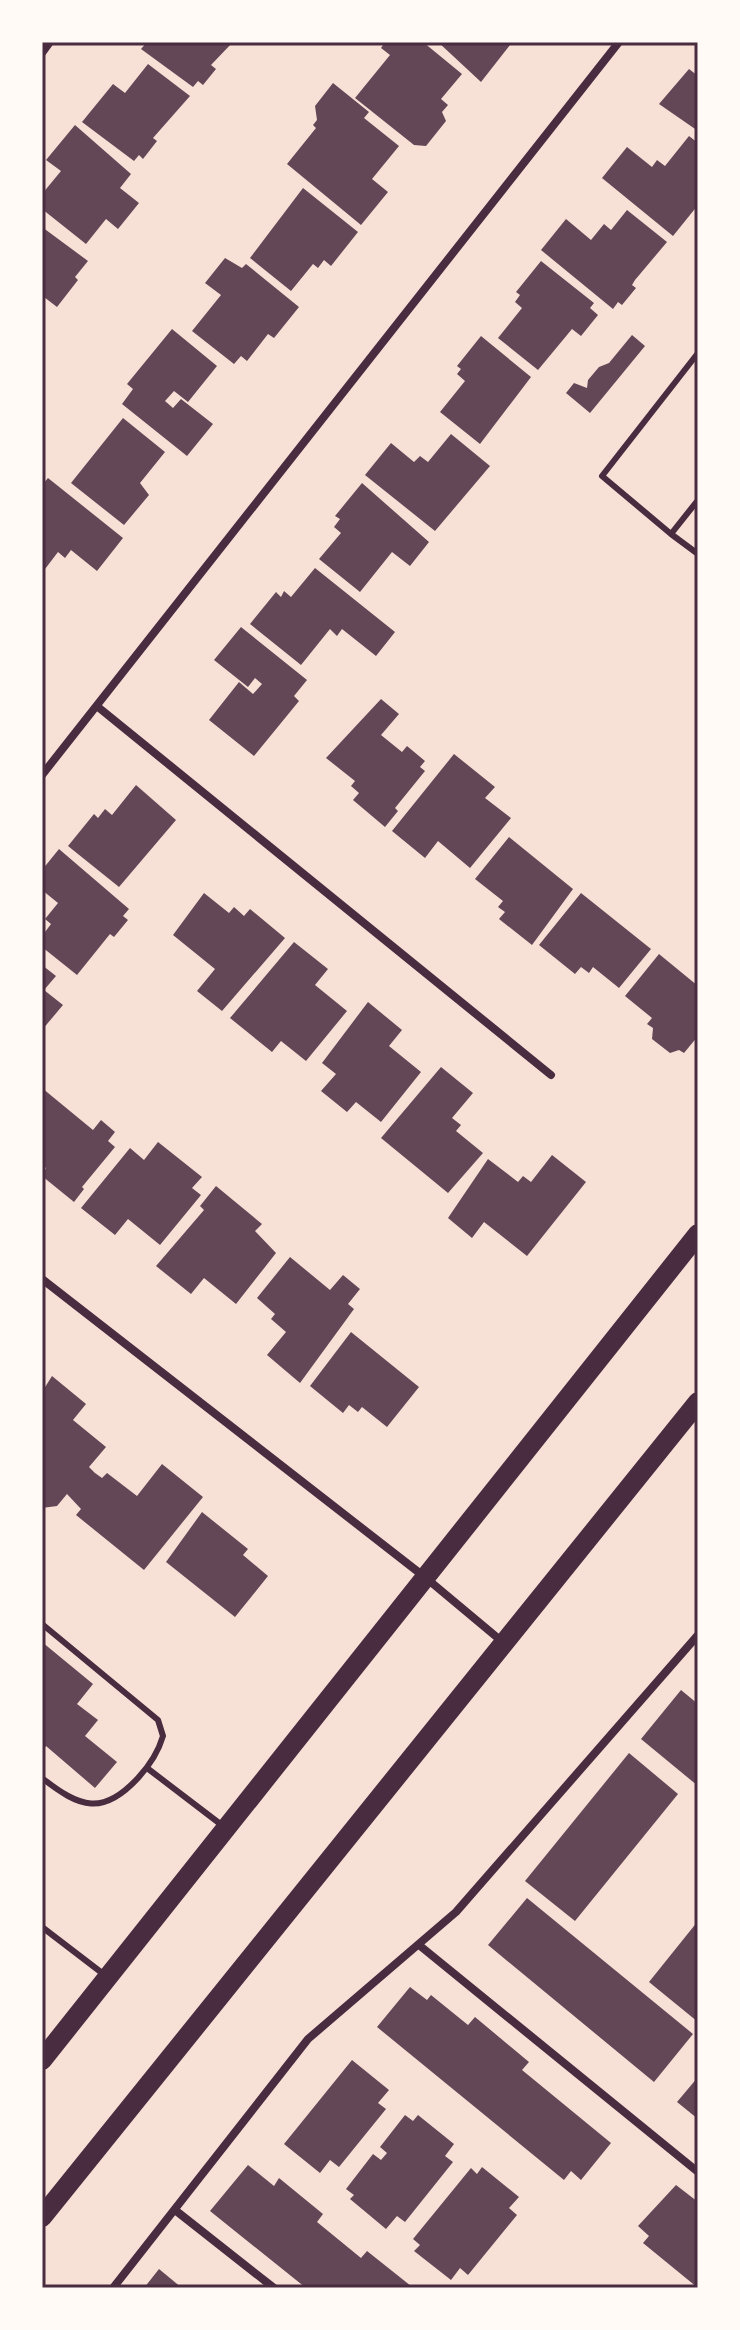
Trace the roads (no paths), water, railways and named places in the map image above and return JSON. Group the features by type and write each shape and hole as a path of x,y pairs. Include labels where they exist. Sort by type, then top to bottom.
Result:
{"main road":[{"path":"42,2060 698,1234"},
{"path":"42,2217 698,1402"}],"street":[{"path":"42,53 50,42"},
{"path":"42,775 619,42"},
{"path":"98,707 551,1075"},
{"path":"42,1279 426,1578 505,1644"},
{"path":"113,2288 308,2039 456,1912 698,1635"},
{"path":"419,1945 698,2172"},
{"path":"175,2210 274,2288"}],"lane":[{"path":"698,353 602,476 698,554"},
{"path":"671,534 698,500"},
{"path":"42,1624 158,1720 163,1736 158,1752 147,1768 121,1796 99,1804 85,1804 42,1778"},
{"path":"147,1768 226,1828"},
{"path":"42,1927 107,1977"}]}
